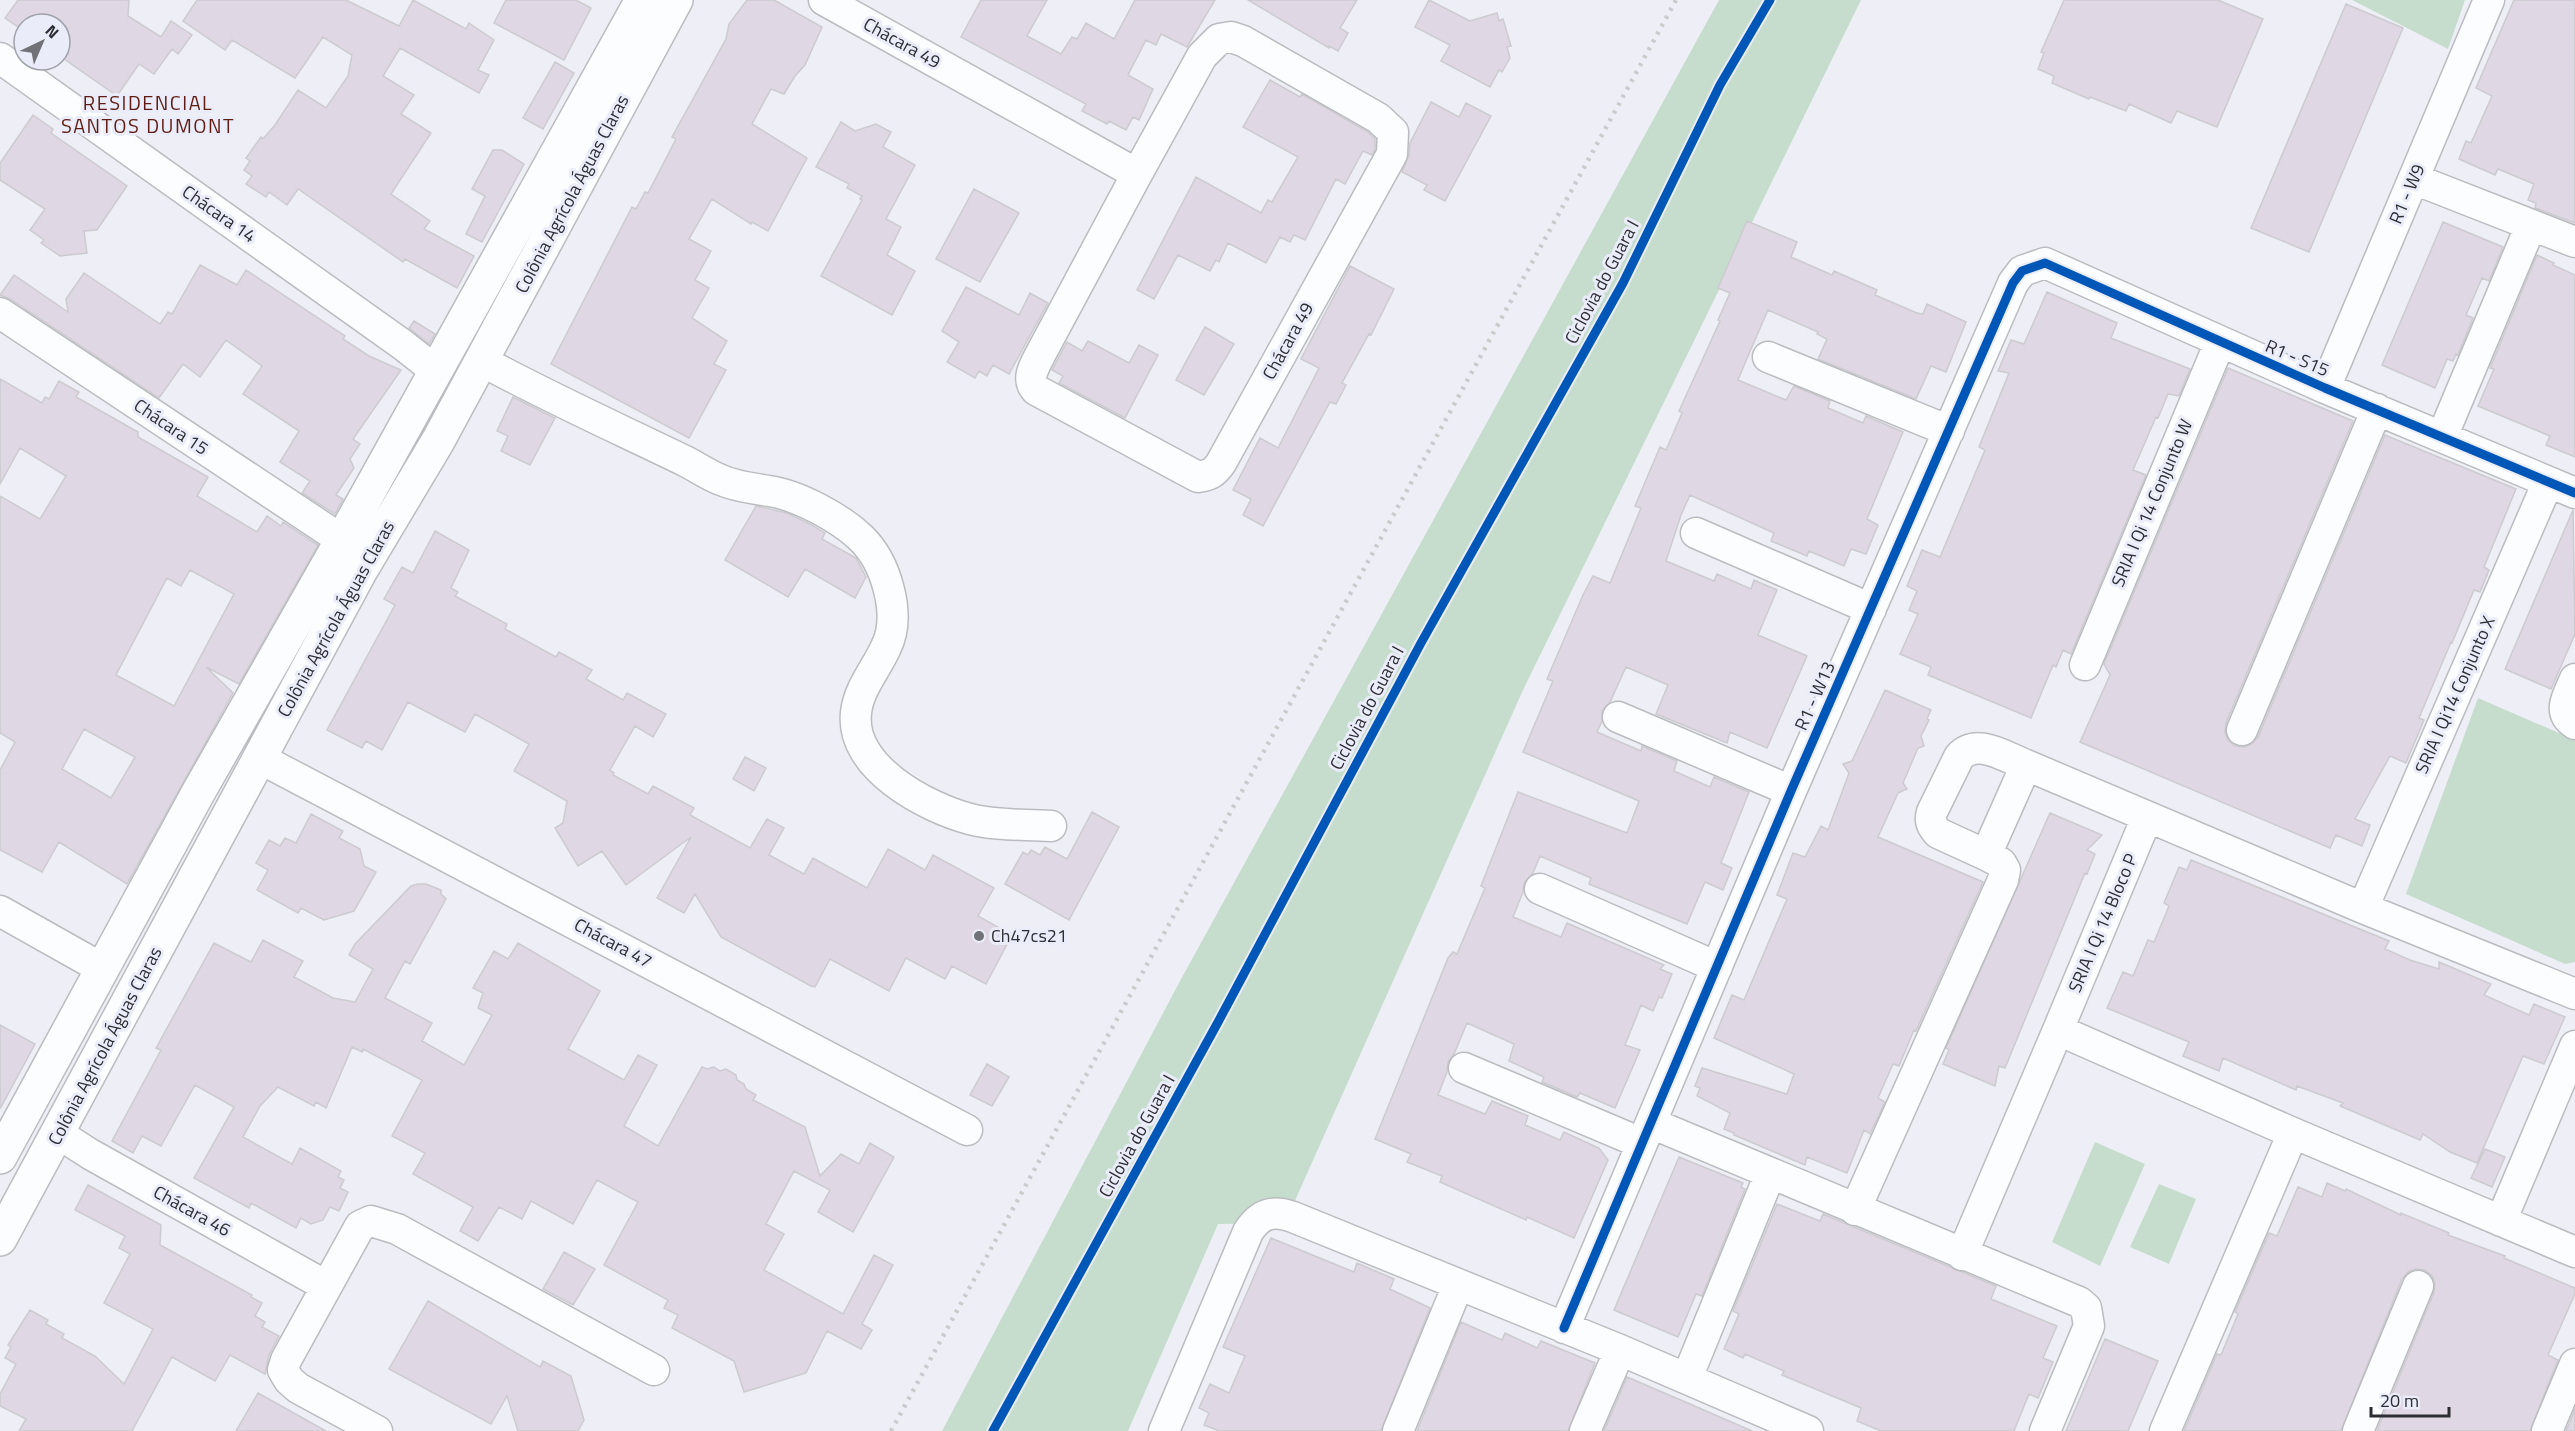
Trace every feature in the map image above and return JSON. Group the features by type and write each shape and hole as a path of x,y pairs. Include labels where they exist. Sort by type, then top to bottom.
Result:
{"main road":[{"name":"Colônia Agrícola Águas Claras","path":"0,1239 59,1134 361,570 482,362 676,0"},
{"name":"Colônia Agrícola Águas Claras","path":"0,1157 198,793 342,540 641,1"},
{"path":"436,371 462,396"},
{"path":"405,425 438,441"}],"street":[{"name":"Chácara 49","path":"824,0 1137,174"},
{"name":"R1 - W9","path":"2325,388 2489,0"},
{"name":"Chácara 49","path":"1232,38 1243,41 1378,118 1393,132 1392,154 1221,463 1215,472 1209,475 1198,477 1036,390 1031,384 1030,377 1040,355 1137,174 1202,56 1219,39 1232,38"},
{"name":"Chácara 14","path":"0,58 394,338 436,371"},
{"path":"2414,179 2575,242"},
{"path":"2442,437 2531,225"},
{"name":"R1 - S15","path":"2013,283 2022,271 2033,265 2045,263 2325,388 2575,493"},
{"name":"R1 - W13","path":"1564,1328 1791,791 2013,283"},
{"name":"Chácara 15","path":"0,313 342,540"},
{"name":"SRIA I Qi 14 Conjunto W","path":"2085,665 2220,342"},
{"path":"1768,357 1949,431"},
{"path":"482,362 719,479 734,485 786,495 854,531 872,552 882,572 890,599 892,624 888,645 861,696 856,712 856,728 863,750 876,767 896,783 943,809 970,819 1051,826"},
{"path":"2242,730 2377,409"},
{"name":"SRIA I Qi14 Conjunto X","path":"2362,908 2548,482"},
{"path":"1696,533 1871,609"},
{"path":"2575,679 2564,704 2564,712 2568,720 2575,724"},
{"path":"1618,717 1791,791"},
{"path":"1856,1210 2003,880 2005,870 2001,863 1938,833 1930,818 1959,757 1965,750 1972,747 1984,748 2026,765 2362,908 2575,994"},
{"name":"Chácara 47","path":"259,758 968,1130"},
{"path":"1986,855 2026,765"},
{"name":"SRIA I Qi 14 Bloco P","path":"1962,1255 2147,817"},
{"path":"1540,889 1717,967"},
{"path":"0,911 103,969"},
{"path":"2058,1030 2293,1133 2575,1252"},
{"path":"2501,1221 2575,1046"},
{"path":"1464,1068 1646,1133 1770,1174 2079,1302 2086,1308 2089,1326 2045,1431"},
{"path":"2165,1431 2293,1133"},
{"name":"Chácara 46","path":"59,1134 100,1160 326,1286"},
{"path":"1687,1378 1770,1174"},
{"path":"1164,1431 1248,1232 1262,1215 1283,1213 1687,1378 1794,1428"},
{"path":"377,1431 298,1388 283,1370 285,1360 360,1226 371,1221 386,1225 654,1370"},
{"path":"1398,1431 1458,1285"},
{"path":"2358,1431 2418,1286"},
{"path":"1585,1431 1620,1350"},
{"path":"2547,1431 2575,1364"}],"green space":[{"path":"1719,0 1861,0 1523,690 1285,1223 1218,1224 1128,1431 942,1431 1180,981"},
{"path":"2352,0 2465,0 2448,49"},
{"path":"2478,698 2575,740 2575,962 2565,964 2406,894"},
{"path":"2095,1142 2145,1164 2100,1266 2052,1242"},
{"path":"2159,1184 2196,1199 2169,1264 2130,1247"}],"building":[{"path":"18,0 129,0 128,16 161,37 171,21 192,35 178,54 172,49 154,74 139,64 117,96 72,64 72,12 12,12 12,23 5,18"},
{"path":"197,0 346,0 399,26 413,0 466,29 469,23 494,40 478,70 489,75 479,93 400,48 383,76 414,95 401,114 431,133 391,194 430,221 424,229 474,256 457,288 405,259 403,262 298,189 287,205 269,192 266,197 246,184 252,176 244,170 250,161 246,158 261,137 263,139 275,125 298,90 326,108 348,76 352,55 323,37 295,78 232,40 225,50 183,21"},
{"path":"506,0 576,0 591,8 564,60 494,23"},
{"path":"747,0 774,0 822,27 805,65 784,94 771,89 752,124 807,158 768,231 752,222 751,224 712,199 689,239 711,251 695,280 709,288 692,318 727,341 714,364 726,370 689,438 551,364 632,207 636,209 645,192 648,193 676,139 672,137 726,39 729,24"},
{"path":"981,0 1047,0 1027,36 1061,54 1072,37 1077,39 1086,23 1114,39 1135,0 1215,0 1187,47 1161,34 1156,45 1146,40 1128,75 1153,89 1139,120 1133,117 1126,130 1109,121 1107,124 1082,111 1086,104 961,37"},
{"path":"1248,0 1357,0 1340,28 1348,33 1338,51 1329,46 1329,48"},
{"path":"1429,0 1470,21 1497,13 1499,21 1503,19 1511,46 1507,47 1510,58 1502,72 1499,70 1490,87 1441,61 1450,45 1415,27"},
{"path":"2064,0 2218,0 2263,19 2217,127 2177,111 2171,123 2129,104 2126,111 2090,97 2089,99 2052,83 2054,76 2038,69 2044,53 2041,52"},
{"path":"2514,0 2575,0 2575,223 2535,208 2536,203 2528,200 2534,184 2498,169 2495,175 2459,159 2466,141 2471,143 2492,96 2476,88"},
{"path":"2346,4 2403,28 2309,252 2251,228"},
{"path":"555,62 574,73 543,129 523,118"},
{"path":"1270,80 1300,97 1302,94 1368,132 1375,139 1375,149 1372,155 1363,151 1345,184 1336,179 1305,240 1294,235 1290,242 1280,237 1266,263 1228,243 1219,262 1216,260 1210,271 1178,255 1154,299 1137,290 1196,177 1261,213 1268,200 1272,202 1298,157 1243,127"},
{"path":"1431,102 1459,117 1466,103 1491,116 1445,201 1424,190 1427,185 1402,172 1409,155 1410,143"},
{"path":"33,115 53,129 51,133 127,186 97,230 84,231 87,253 60,256 41,243 44,240 30,230 45,209 0,180 0,163"},
{"path":"841,122 855,131 876,124 891,132 883,147 915,165 886,219 901,227 887,255 915,271 892,315 821,276 862,200 860,199 862,196 847,188 849,184 816,167"},
{"path":"493,150 502,150 524,164 482,242 466,234 485,196 472,189"},
{"path":"974,189 1019,213 980,282 936,259"},
{"path":"1747,221 1797,242 1791,257 1832,275 1834,271 1877,290 1875,295 1917,313 1923,314 1927,304 1966,322 1946,372 1931,366 1916,399 1818,359 1827,339 1817,334 1818,332 1768,310 1748,356 1738,380 1786,400 1794,386 1830,401 1828,408 1863,423 1866,416 1903,432 1867,519 1878,525 1866,554 1851,549 1844,566 1809,551 1807,556 1771,541 1774,533 1690,495 1681,515 1666,561 1714,581 1717,574 1751,589 1754,580 1777,590 1758,635 1807,656 1767,748 1730,732 1727,743 1656,714 1668,685 1626,667 1610,702 1602,711 1602,721 1597,732 1641,751 1642,746 1677,761 1674,771 1710,787 1714,777 1749,792 1721,863 1732,868 1723,890 1705,882 1687,924 1589,884 1591,878 1540,856 1533,873 1524,883 1523,892 1513,917 1561,937 1567,923 1664,965 1660,969 1672,974 1662,998 1659,997 1653,1011 1641,1005 1625,1045 1640,1050 1615,1108 1580,1093 1577,1097 1542,1082 1544,1077 1509,1061 1514,1044 1467,1023 1454,1054 1448,1062 1447,1072 1438,1095 1485,1114 1492,1101 1528,1116 1525,1125 1560,1140 1564,1132 1599,1148 1608,1160 1574,1238 1527,1217 1526,1220 1440,1182 1442,1176 1407,1162 1411,1154 1375,1139 1448,958 1453,952 1457,954 1485,888 1481,886 1518,792 1627,833 1639,801 1523,752 1553,681 1547,679 1583,595 1593,576 1610,583 1641,508 1635,506 1660,447 1666,450 1682,413 1679,411 1720,321 1718,320 1730,293 1718,288"},
{"path":"2443,222 2503,247 2489,281 2482,278 2466,315 2473,318 2458,355 2456,354 2453,361 2447,359 2435,388 2382,365"},
{"path":"2537,255 2575,275 2575,457 2546,445 2550,436 2478,406 2494,369 2490,368"},
{"path":"200,265 237,285 246,270 345,336 343,339 369,356 401,370 353,439 360,444 350,459 354,468 336,495 343,499 335,514 302,493 310,481 280,462 299,431 243,394 262,366 226,340 200,377 183,364 159,398 10,299 0,295 14,275 68,312 66,299 84,273 160,324 168,312 172,314"},
{"path":"1350,266 1394,289 1371,335 1369,334 1342,383 1346,385 1336,404 1330,402 1263,526 1243,515 1251,499 1233,490 1260,438 1278,448 1319,368 1301,359"},
{"path":"966,287 1019,315 1030,293 1048,303 1009,374 993,365 987,376 979,371 975,378 947,362 959,342 942,331"},
{"path":"2047,292 2117,323 2111,338 2190,369 2179,396 2168,394 2158,418 2156,417 2133,470 2146,475 2071,654 2063,650 2056,667 2053,665 2031,718 1928,675 1931,667 1900,654 1918,614 1909,610 1917,591 1907,586 1922,550 1940,557 1985,450 1979,447 2009,373 1998,371 2011,340 2024,344"},
{"path":"414,321 435,334 429,344 409,328"},
{"path":"1205,327 1234,344 1204,395 1176,380"},
{"path":"1088,341 1129,363 1139,345 1158,355 1125,418 1059,383 1063,376 1052,370 1067,342 1082,351"},
{"path":"2228,368 2353,421 2226,723 2225,733 2228,740 2235,746 2245,747 2258,737 2385,435 2516,489 2484,567 2489,570 2480,592 2474,590 2451,642 2419,718 2424,720 2406,763 2390,756 2355,819 2370,825 2362,846 2336,835 2330,848 2080,742 2110,675 2104,664"},
{"path":"0,379 42,403 45,397 49,399 59,381 79,392 76,397 138,432 138,437 208,477 197,496 257,532 267,516 281,526 283,522 318,545 239,684 206,667 233,693 127,884 59,842 42,872 0,850 0,770 15,742 0,733 0,496 40,519 66,476 20,448 0,484","holes":["190,570 234,594 174,706 116,675 167,578 181,586","84,729 135,757 111,798 62,769"]},
{"path":"513,397 555,418 530,465 501,451 508,436 497,431"},
{"path":"756,506 787,513 810,524 825,533 822,539 856,558 866,577 855,598 805,569 788,597 725,560"},
{"path":"2573,510 2575,634 2551,689 2505,669"},
{"path":"435,531 469,550 451,588 458,592 455,596 507,624 505,629 556,657 559,652 592,670 586,679 623,700 627,693 666,714 653,737 635,726 610,770 614,773 613,775 648,794 653,786 694,808 690,815 750,848 767,819 784,828 769,855 804,874 813,858 867,888 888,849 925,870 933,855 994,888 978,916 1012,935 986,984 952,966 945,979 906,958 889,991 830,959 815,987 811,986 721,937 695,894 684,913 657,898 691,837 626,885 602,851 578,866 555,828 563,823 567,801 514,771 529,744 475,714 465,732 408,702 382,750 366,741 362,748 327,730 395,605 384,599 402,567 413,573"},
{"path":"1885,690 1931,710 1921,736 1924,746 1918,748 1903,783 1907,789 1898,793 1878,837 1983,882 1899,1066 1893,1064 1878,1098 1885,1102 1870,1134 1864,1130 1847,1173 1807,1157 1805,1165 1734,1135 1724,1129 1730,1113 1697,1096 1700,1088 1695,1086 1702,1068 1787,1094 1794,1074 1714,1038 1732,995 1744,1000 1787,899 1777,895 1793,853 1805,857 1821,826 1828,830 1849,773 1843,764 1852,761"},
{"path":"745,757 766,768 754,791 733,779"},
{"path":"1092,812 1119,827 1069,920 1005,884 1023,852 1028,855 1031,850 1040,855 1045,847 1067,859"},
{"path":"2050,813 2102,835 2087,850 2095,854 2087,874 2085,873 2005,1068 1999,1066 1995,1086 1943,1064 1949,1050 1946,1048"},
{"path":"311,814 343,831 339,838 360,849 364,866 376,872 354,911 324,920 301,908 298,913 257,890 268,870 256,863 269,840 280,846 285,838 296,843"},
{"path":"2191,860 2389,941 2385,949 2410,960 2439,969 2439,962 2491,984 2484,995 2529,1015 2534,1004 2565,1017 2544,1064 2523,1056 2477,1163 2450,1152 2423,1134 2420,1140 2340,1106 2343,1103 2297,1086 2296,1090 2223,1058 2219,1071 2183,1056 2189,1042 2107,1008 2123,972 2133,976 2148,940 2154,942 2169,906 2164,903 2179,867 2187,870"},
{"path":"426,884 441,890 441,894 446,899 410,964 405,961 385,998 432,1023 422,1041 464,1065 492,1015 478,1008 483,993 473,988 494,951 508,959 518,943 600,991 568,1049 624,1080 638,1055 657,1065 624,1126 658,1146 702,1067 707,1069 714,1067 720,1071 726,1069 736,1075 737,1080 744,1084 746,1089 756,1095 753,1100 805,1127 820,1176 841,1154 859,1164 870,1143 894,1157 853,1232 818,1212 830,1190 794,1171 766,1224 784,1234 764,1270 843,1314 874,1255 893,1265 862,1324 872,1330 861,1349 827,1331 806,1373 744,1392 734,1361 672,1328 678,1315 664,1308 668,1300 604,1265 638,1202 597,1180 573,1224 531,1201 522,1219 499,1207 478,1241 460,1231 473,1207 413,1174 425,1153 392,1136 422,1080 363,1049 362,1052 352,1047 326,1108 316,1102 314,1106 278,1087 260,1106 243,1137 292,1164 300,1148 341,1171 338,1177 344,1180 340,1188 348,1192 339,1211 330,1207 323,1220 311,1224 301,1218 296,1228 251,1203 249,1208 194,1178 234,1107 195,1085 161,1146 142,1136 133,1153 112,1141 161,1050 156,1048 214,943 251,962 263,940 303,961 294,977 333,998 355,1002 373,969 349,955 355,944 411,886"},
{"path":"0,1025 35,1044 0,1109"},
{"path":"987,1064 1009,1077 992,1106 970,1095"},
{"path":"2485,1149 2505,1157 2492,1187 2471,1178"},
{"path":"1679,1157 1743,1183 1741,1187 1745,1189 1702,1296 1696,1294 1678,1337 1614,1310"},
{"path":"2327,1183 2449,1233 2448,1235 2505,1256 2504,1258 2575,1288 2575,1294 2548,1355 2558,1360 2530,1431 2377,1431 2434,1292 2435,1283 2432,1276 2425,1270 2416,1269 2408,1272 2402,1279 2341,1431 2184,1431 2217,1354 2221,1355 2238,1314 2235,1312 2269,1233 2277,1236 2298,1187 2322,1197"},
{"path":"88,1185 161,1225 160,1245 252,1295 251,1297 262,1303 255,1316 265,1322 262,1327 279,1336 269,1355 265,1374 230,1355 215,1381 172,1357 132,1431 19,1431 26,1419 0,1406 0,1394 16,1364 5,1358 11,1347 8,1345 30,1310 48,1320 46,1324 64,1334 62,1338 95,1356 124,1384 153,1329 104,1303 130,1254 119,1248 125,1236 75,1210"},
{"path":"1777,1204 1820,1221 1823,1214 1996,1286 1991,1299 2057,1326 2043,1358 2053,1362 2038,1398 2029,1394 2014,1431 1881,1431 1857,1421 1861,1408 1782,1375 1784,1371 1745,1354 1743,1358 1724,1349 1739,1314 1733,1311"},
{"path":"1271,1238 1354,1272 1357,1263 1394,1279 1390,1289 1430,1308 1381,1431 1219,1431 1204,1425 1209,1413 1199,1408 1210,1384 1229,1393 1245,1356 1223,1347"},
{"path":"564,1252 595,1269 573,1305 543,1289"},
{"path":"428,1301 540,1367 543,1361 571,1376 584,1420 578,1431 518,1431 507,1396 491,1424 389,1369"},
{"path":"1461,1322 1502,1340 1505,1333 1537,1348 1541,1341 1595,1363 1568,1431 1417,1431"},
{"path":"2105,1339 2158,1361 2128,1431 2066,1431"},
{"path":"1627,1377 1690,1404 1752,1431 1604,1431"},
{"path":"258,1393 326,1431 236,1431"},
{"path":"2575,1409 2575,1431 2566,1431"}],"railway":[{"path":"891,1431 1676,0"}],"cycle path":[{"name":"Ciclovia do Guara I","path":"993,1431 1217,1024 1421,643 1623,283 1720,85 1770,0"},
{"path":"1564,1328 1791,791 2013,283 2022,271 2045,263 2325,388 2575,493"}],"place":[{"name":"Ch47cs21","path":"979,936"}],"district":[{"name":"RESIDENCIAL SANTOS DUMONT","path":"148,114"}]}
